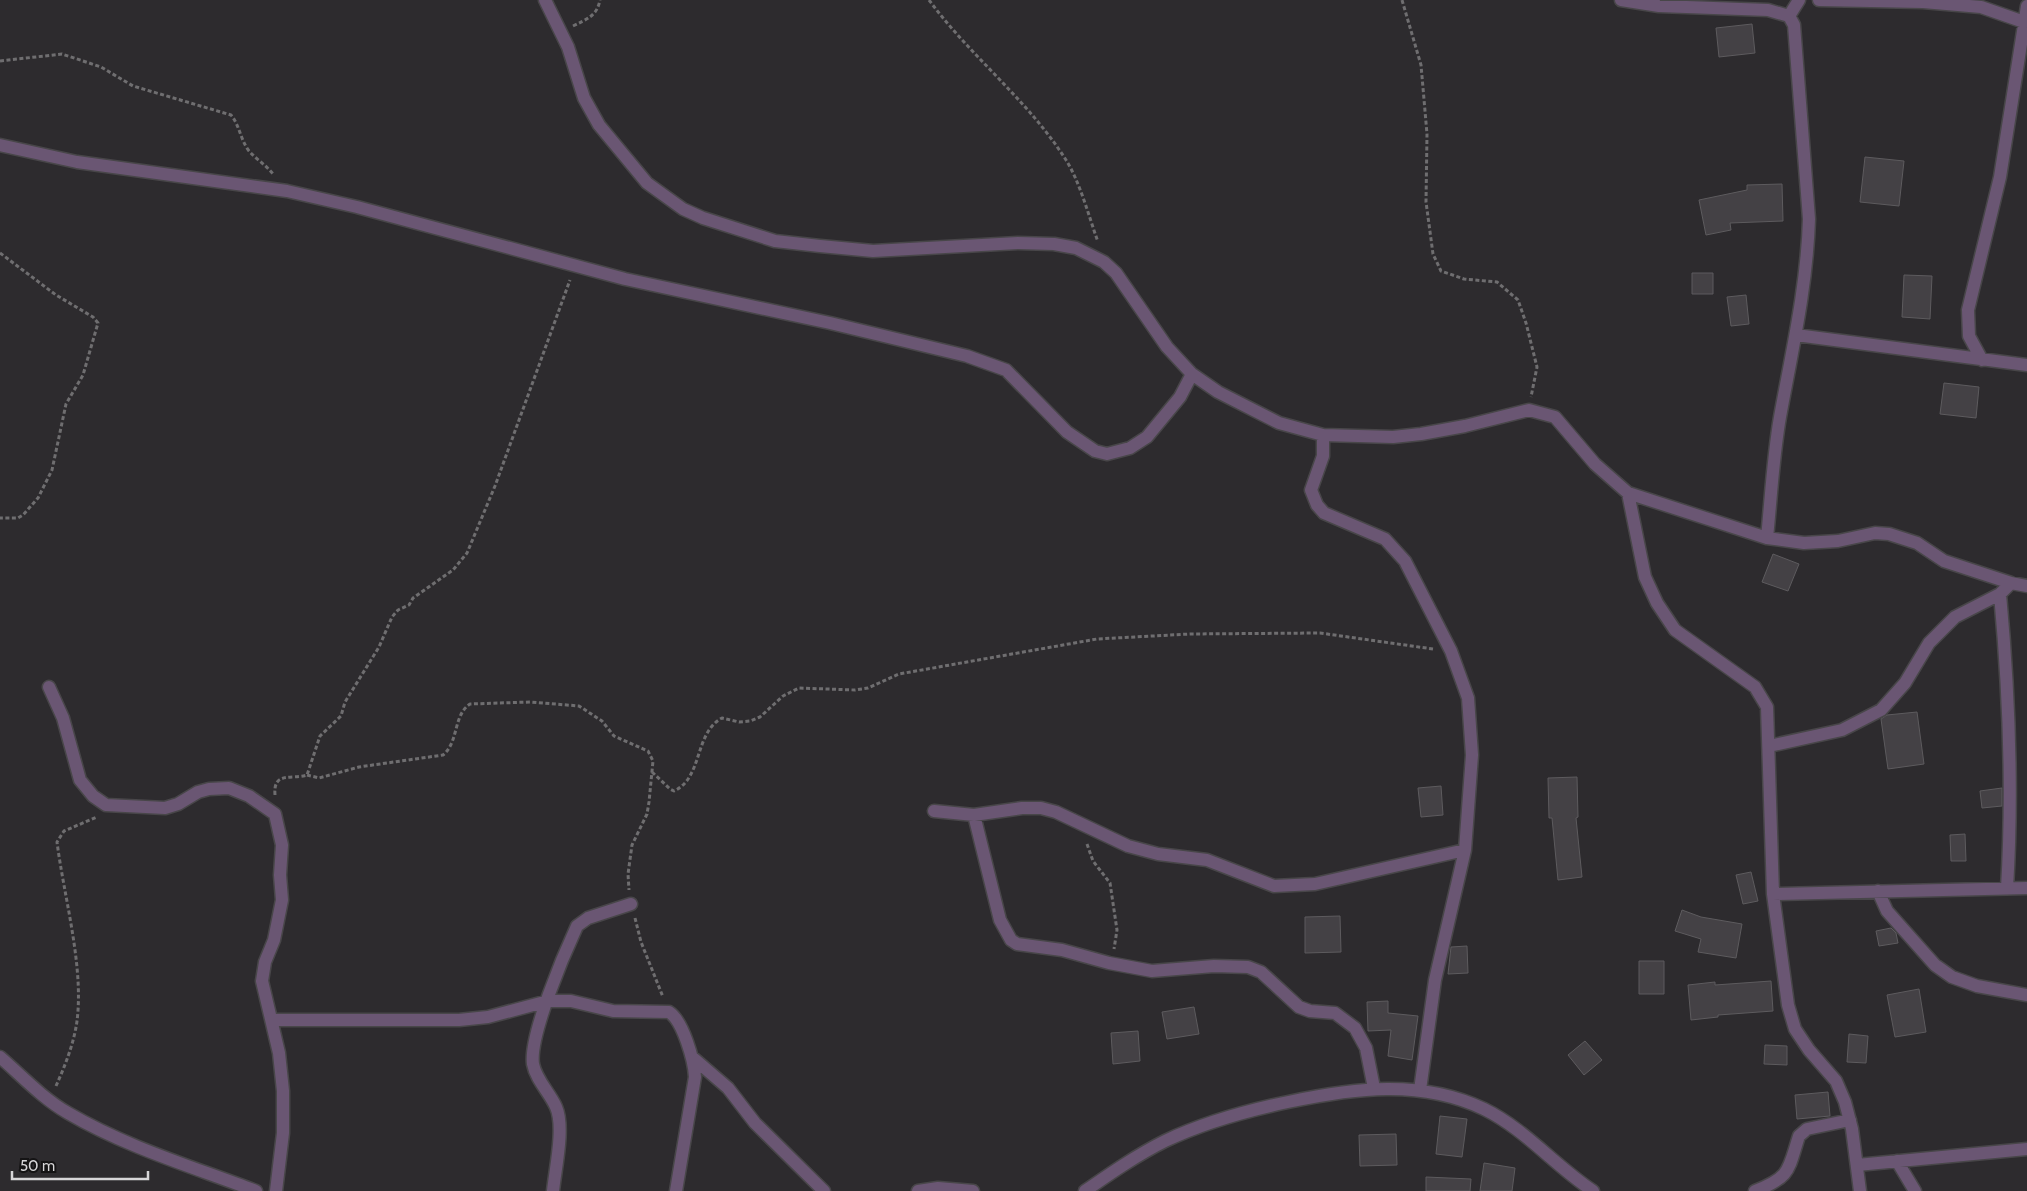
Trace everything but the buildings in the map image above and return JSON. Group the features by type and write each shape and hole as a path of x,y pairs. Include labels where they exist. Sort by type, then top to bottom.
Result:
{"street":[{"path":"545,0 568,47 584,98 599,125 647,182 683,208 703,218 775,241 873,251 1018,243 1054,244 1076,248 1104,262 1116,274 1167,347 1192,374 1252,411 1279,423 1323,435 1393,437 1421,434 1529,410 1555,417 1594,464 1628,493 1767,538 1804,543 1838,540 1875,533 1890,534 1916,543 1944,561 2011,583 2027,586"},
{"path":"1621,0 1659,6 1768,10 1789,16"},
{"path":"1767,538 1780,420 1796,334 1806,264 1809,218 1796,38 1789,16 1799,0"},
{"path":"1819,0 1923,2 1981,7 2024,22"},
{"path":"1982,360 1969,336 1968,310 2000,177 2023,65 2024,22 2027,6"},
{"path":"0,145 76,162 287,190 625,279 830,323 966,356 1006,370 1066,432 1095,451 1107,454 1130,448 1147,437 1180,397 1192,374"},
{"path":"1796,334 2027,365"},
{"path":"1323,435 1323,456 1311,490 1317,505 1324,513 1385,539 1405,561 1450,651 1468,698 1472,755 1465,850 1435,980 1420,1090"},
{"path":"1628,493 1645,577 1657,603 1675,630 1755,687 1767,707 1773,894 1788,1005 1795,1029 1809,1050 1836,1081 1846,1102 1860,1191"},
{"path":"1769,746 1842,730 1881,710 1905,683 1929,643 1955,617 2000,594 2011,583"},
{"path":"2000,594 2010,753 2010,832 2007,888"},
{"path":"49,687 63,718 80,780 94,796 106,805 165,808 178,804 198,792 209,789 229,788 250,796 275,814 282,845 280,875 282,900 274,940 265,962 262,981 272,1020 283,1091 283,1133 276,1191"},
{"path":"934,811 974,814 1022,808 1041,808 1056,812 1128,846 1158,854 1207,860 1274,886 1315,884 1465,850"},
{"path":"974,814 1000,920 1011,940 1017,944 1062,950 1109,963 1152,971 1214,966 1248,967 1261,972 1299,1007 1310,1011 1335,1013 1355,1028 1366,1048 1374,1088"},
{"path":"1773,894 2027,888"},
{"path":"1878,891 1887,911 1935,965 1952,977 1977,986 2027,995"},
{"path":"553,1191 559,1135 558,1109 536,1075 533,1064 537,1033 577,926 588,918 632,904"},
{"path":"272,1020 469,1019 488,1017 548,1001 571,1002 613,1011 665,1012 674,1016 678,1021 692,1057 695,1076 676,1191"},
{"path":"0,1056 50,1101 67,1113 112,1134 256,1191"},
{"path":"692,1057 728,1088 755,1124 824,1191"},
{"path":"1085,1191 1140,1154 1203,1124 1258,1108 1304,1098 1374,1088 1420,1090 1462,1100 1485,1110 1515,1128 1593,1191"},
{"path":"1755,1191 1787,1173 1798,1136 1802,1132 1807,1129 1850,1120"},
{"path":"1857,1165 2027,1149"},
{"path":"1897,1162 1915,1191"},
{"path":"918,1191 938,1188 973,1191"}],"path":[{"path":"561,31 591,18 598,10 600,0"},
{"path":"929,0 951,30 1032,113 1067,162 1104,262"},
{"path":"1402,0 1421,65 1427,134 1426,202 1433,254 1441,271 1464,279 1497,282 1518,300 1537,367 1529,410"},
{"path":"0,61 62,54 101,67 133,86 231,115 237,123 240,136 250,151 264,163 287,190"},
{"path":"0,253 56,295 93,317 98,323 83,375 66,404 52,470 38,498 18,518 0,518"},
{"path":"307,775 320,736 341,716 345,702 378,647 392,617 398,610 409,604 414,598 453,570 467,554 495,486 575,266"},
{"path":"652,772 670,790 679,789 690,775 706,734 714,722 722,718 740,722 760,717 783,696 798,688 855,690 868,688 899,674 1097,639 1190,634 1320,633 1450,651"},
{"path":"275,814 274,785 283,778 307,775 319,778 359,767 442,755 450,750 462,712 470,704 530,702 579,706 602,721 614,736 648,751 653,761 647,814 632,845 627,883 641,942 663,998 665,1012"},
{"path":"50,1101 65,1064 77,1020 77,978 56,842 64,831 100,815 106,805"},
{"path":"1083,826 1092,861 1110,883 1117,930 1115,946 1109,963"}]}
